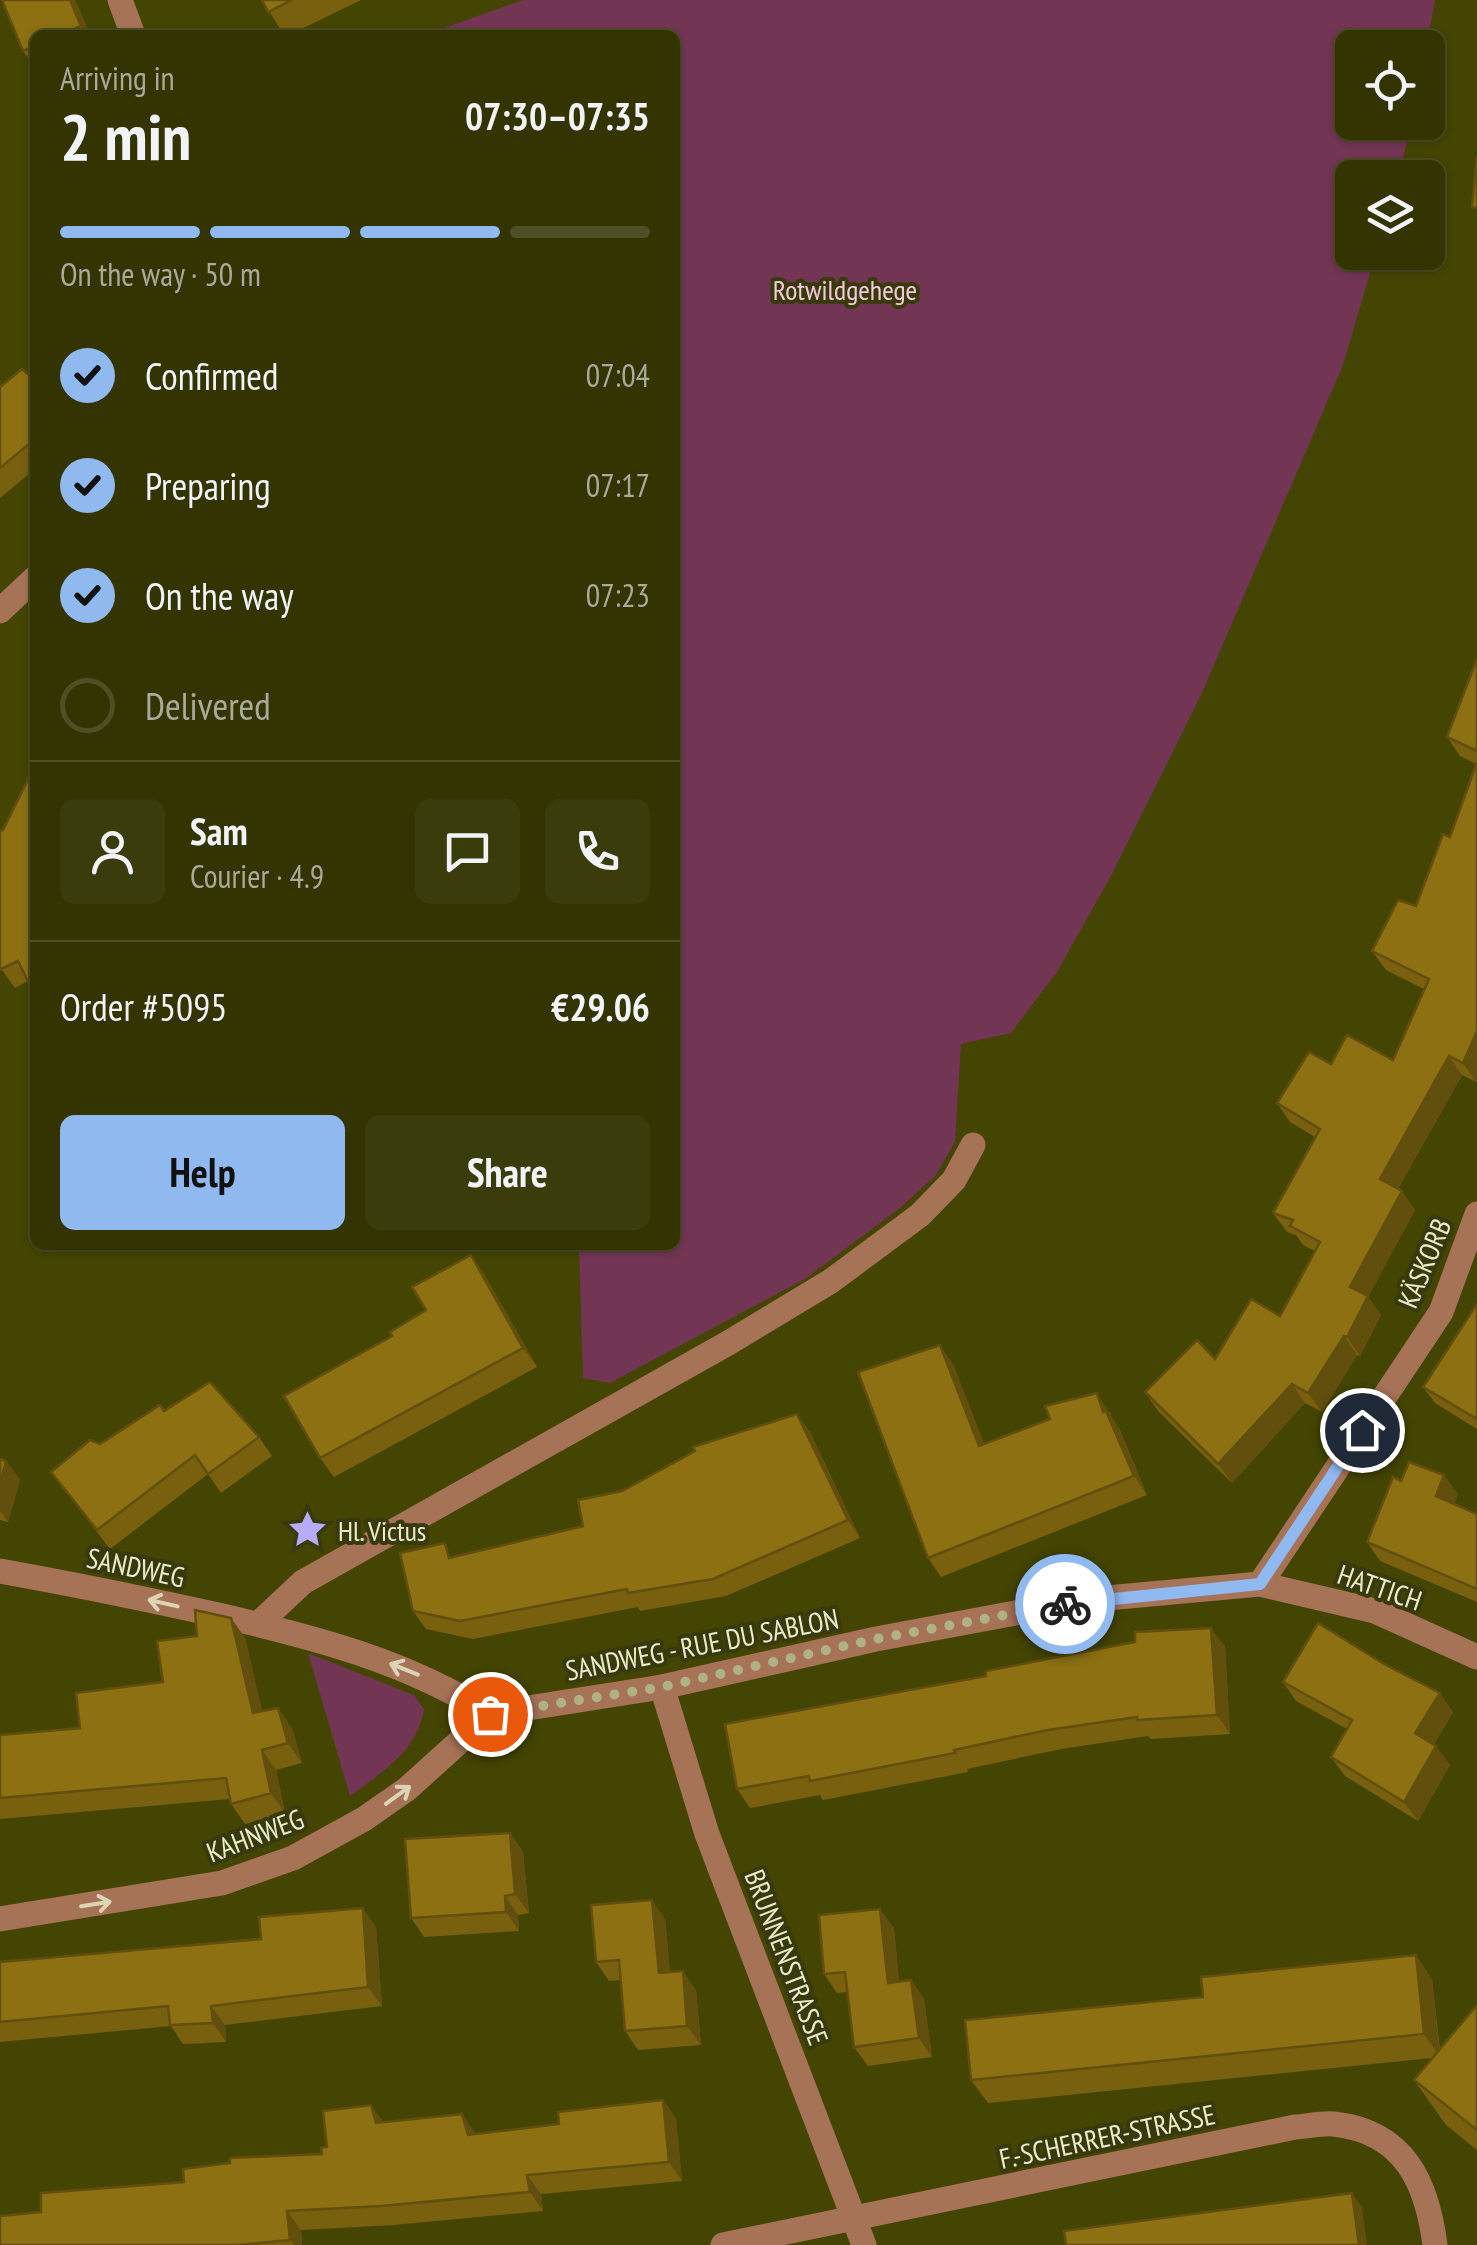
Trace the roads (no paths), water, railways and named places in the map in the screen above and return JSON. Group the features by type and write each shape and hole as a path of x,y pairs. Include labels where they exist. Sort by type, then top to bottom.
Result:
{"street":[{"path":"120,0 132,30"},
{"path":"0,611 30,583"},
{"path":"258,1624 302,1582 730,1342 831,1281 920,1215 954,1180 974,1145"},
{"name":"KÄSKORB","path":"1260,1584 1441,1312 1477,1214"},
{"name":"SANDWEG","path":"0,1572 116,1592 258,1624"},
{"name":"HATTICH","path":"1260,1584 1374,1611 1477,1657"},
{"name":"SANDWEG - RUE DU SABLON","path":"490,1714 662,1687 876,1639 1086,1600 1260,1584"},
{"path":"258,1624 322,1639 407,1670 456,1692 490,1714"},
{"name":"BRUNNENSTRASSE","path":"662,1687 708,1834 864,2245"},
{"name":"KAHNWEG","path":"0,1918 222,1884 293,1858 364,1819 407,1789 490,1714"},
{"name":"F.-SCHERRER-STRASSE","path":"723,2245 1295,2127 1335,2124 1382,2139 1412,2168 1424,2190 1435,2245"}],"place":[{"name":"Hl. Victus","path":"308,1530"}],"park label":[{"name":"Rotwildgehege","path":"845,289"}]}
